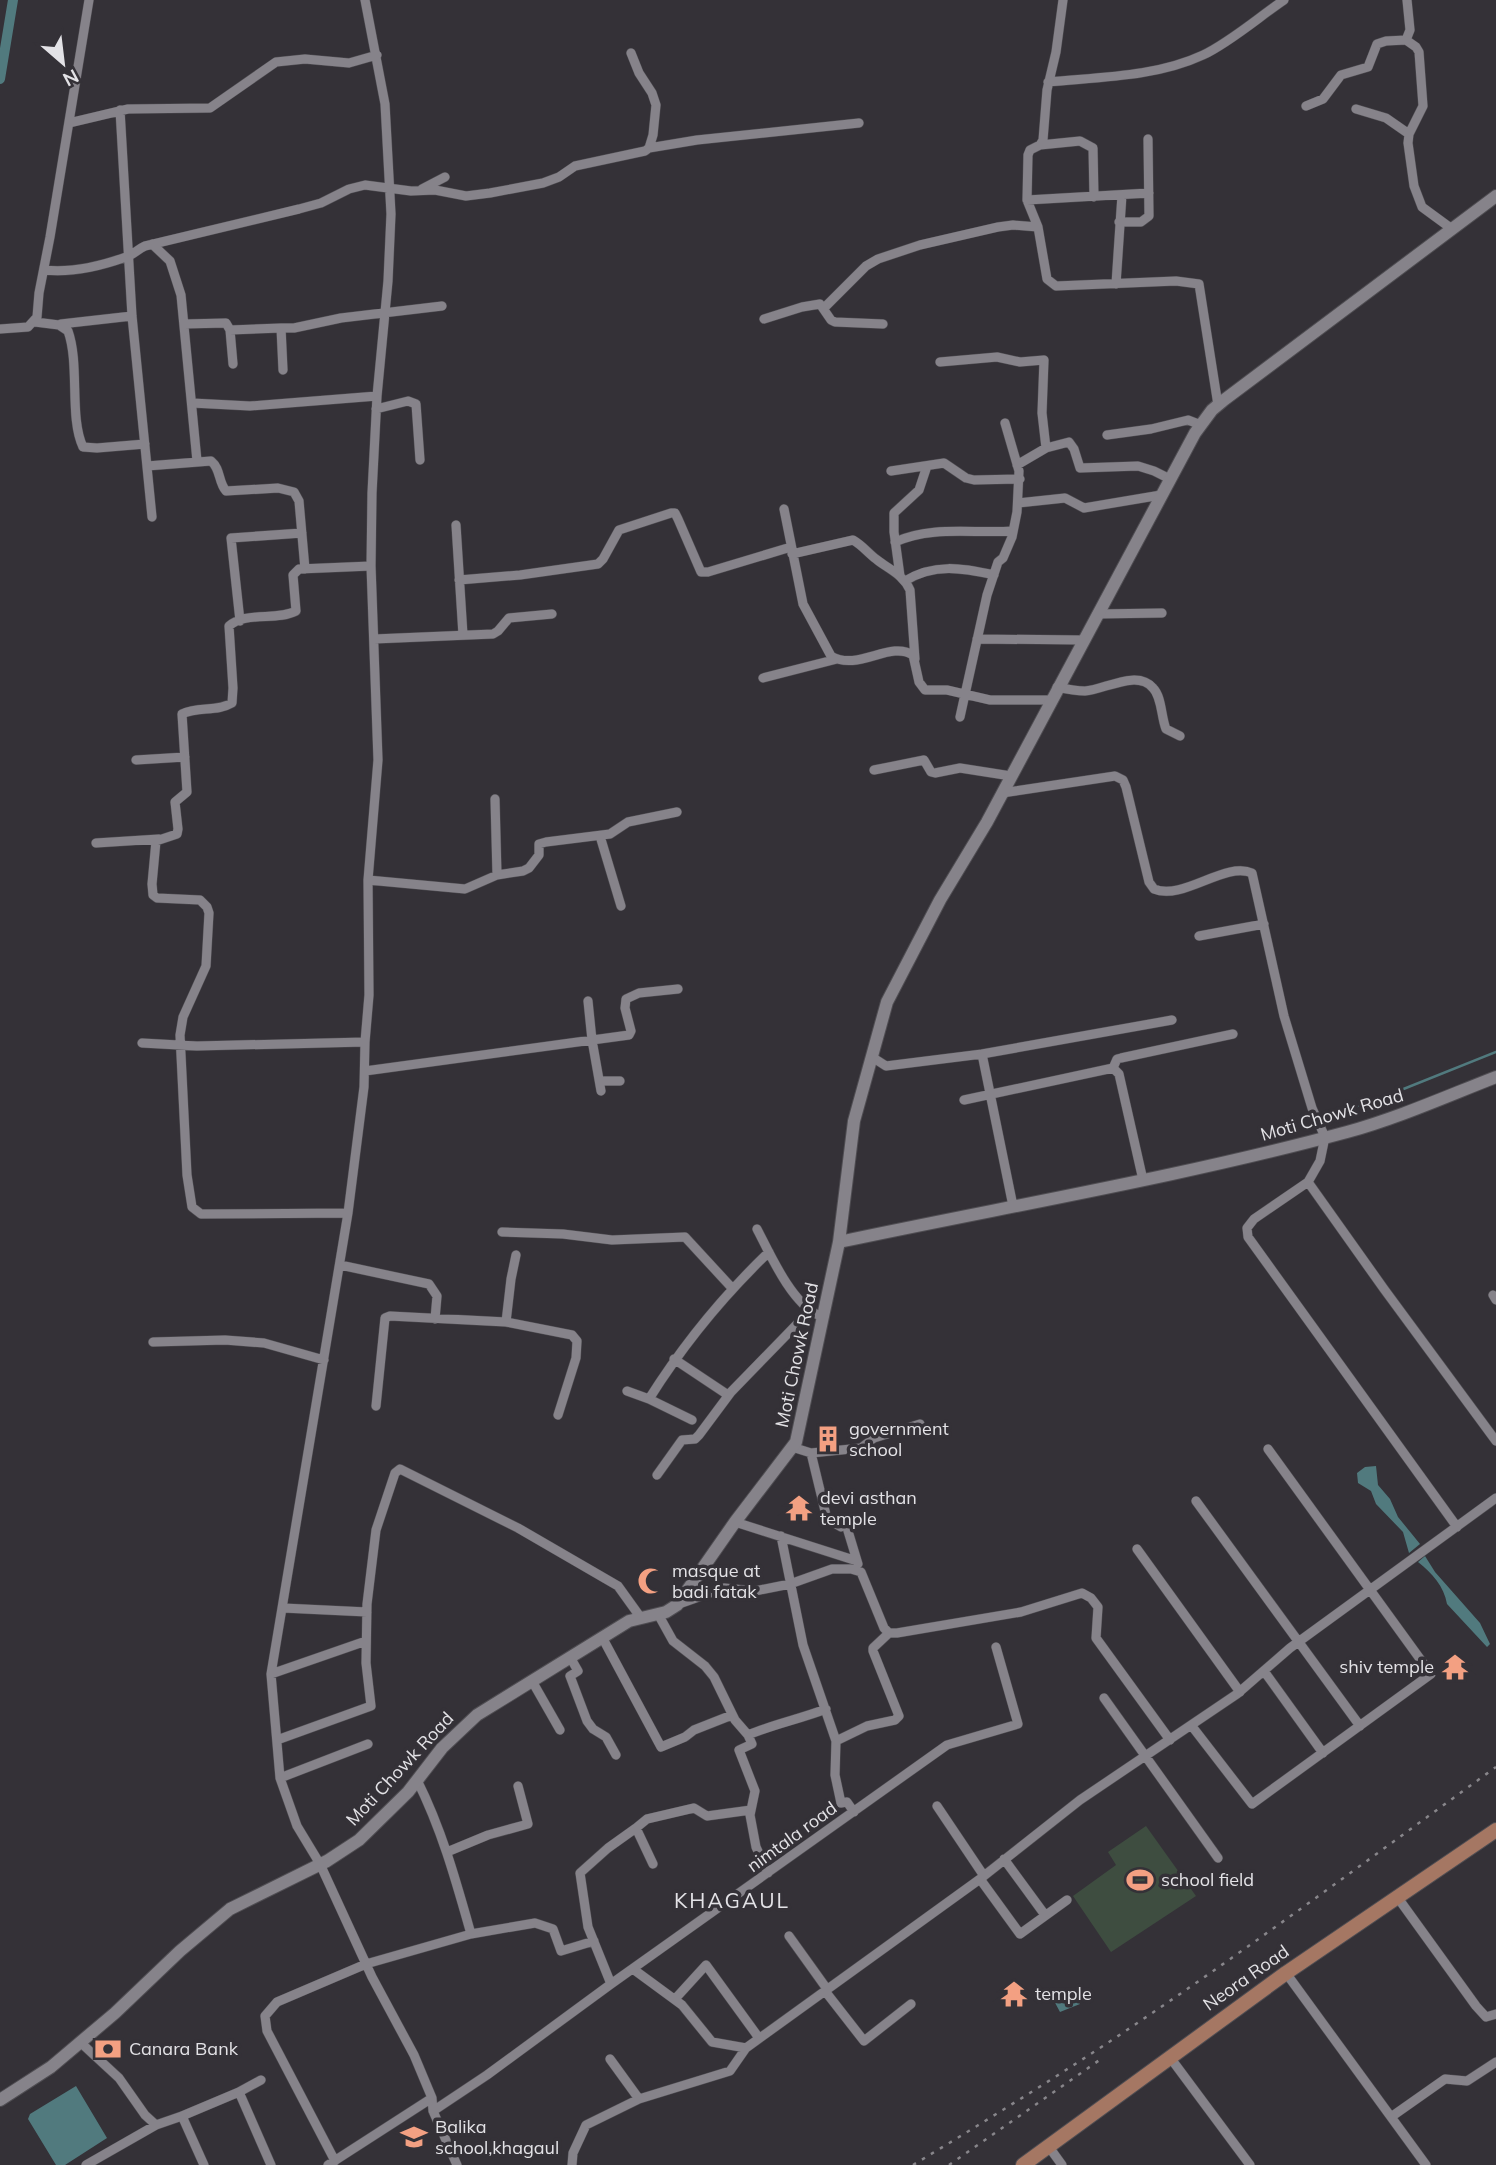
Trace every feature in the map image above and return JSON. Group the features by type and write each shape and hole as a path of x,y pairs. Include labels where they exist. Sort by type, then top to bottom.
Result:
{"main road":[{"name":"Neora Road","path":"1023,2165 1169,2056 1496,1829"}],"street":[{"path":"35,322 89,0"},
{"path":"365,0 386,104 391,187 385,312 376,396 371,566 378,760 368,880 369,995 365,1071 363,1104 340,1265 271,1674 280,1777 297,1826 320,1864 366,1964 414,2055 432,2098 433,2111 457,2165"},
{"path":"1040,145 1043,140 1048,82 1056,52 1063,0"},
{"path":"1048,82 1137,74 1187,61 1205,54 1284,0"},
{"path":"1406,40 1410,30 1407,0"},
{"path":"1306,106 1323,99 1340,75 1367,67 1377,44 1406,40 1419,52 1423,98 1420,115 1409,134 1414,186 1417,198 1428,212 1452,229"},
{"path":"631,52 656,105 649,148"},
{"path":"69,123 137,108 210,108 276,62 305,59 349,63 377,55"},
{"path":"1356,109 1386,118 1409,134"},
{"path":"120,110 132,316 152,517"},
{"path":"44,270 88,267 130,256 152,244 321,203 358,186 435,190 466,196 490,193 543,183 559,177 575,166 631,156 649,148 697,140 859,123"},
{"path":"1119,222 1147,220 1149,216 1148,139"},
{"path":"1094,197 1093,148 1080,141 1040,145 1030,150 1027,200 1038,228 1045,270 1051,283 1056,286 1176,281 1199,284 1218,405"},
{"path":"418,191 445,177"},
{"path":"1027,200 1149,193"},
{"path":"1116,284 1122,195"},
{"path":"839,1242 854,1121 887,1002 1200,425 1218,405 1495,199"},
{"path":"824,308 866,266 878,259 920,245 998,227 1013,225 1038,228"},
{"path":"152,244 165,254 173,268 181,295 197,461"},
{"path":"764,319 820,304 835,323 883,324"},
{"path":"230,330 281,328 442,306"},
{"path":"0,329 28,327 35,322 59,325 132,316"},
{"path":"184,324 226,323 230,330 233,364"},
{"path":"59,325 68,331 72,346 78,424 83,447 145,444"},
{"path":"281,328 283,370"},
{"path":"940,362 998,357 1020,362 1044,359 1042,413 1046,448"},
{"path":"192,403 250,406 376,396"},
{"path":"376,409 408,401 416,404 420,460"},
{"path":"1107,435 1188,420 1200,425"},
{"path":"960,717 987,595 998,562 1003,558 1013,531 1018,503 1020,479 1005,423"},
{"path":"1017,465 1046,448 1069,442 1074,449 1077,464 1083,469 1138,466 1170,479"},
{"path":"147,466 212,461 226,491 278,488 294,492 299,501 305,569"},
{"path":"891,471 944,463 966,478 985,482 1020,479"},
{"path":"902,578 895,542 894,513 919,490 926,466"},
{"path":"1018,503 1065,498 1084,508 1161,495"},
{"path":"784,509 806,611 827,652 836,659"},
{"path":"459,580 597,564 603,559 619,530 671,513 675,513 701,572 791,550 853,540 902,578 910,590 915,660 919,682 925,690 947,690 990,700 1051,700"},
{"path":"456,525 463,635"},
{"path":"895,542 905,537 928,533 1013,531"},
{"path":"240,621 231,538 302,533"},
{"path":"96,843 159,839 177,834 176,802 187,792 182,714 222,708 232,703 229,626 240,621 296,611 295,571 371,566"},
{"path":"902,578 945,567 994,575"},
{"path":"1097,614 1162,613"},
{"path":"374,639 492,634 513,617 552,614"},
{"path":"978,639 1082,640"},
{"path":"763,678 836,659 856,661 902,651 913,655 915,660"},
{"path":"1058,687 1087,691 1116,683 1141,681 1154,688 1166,729 1180,736"},
{"path":"136,760 185,757"},
{"path":"874,770 923,760 931,772 935,773 960,768 1011,776"},
{"path":"1002,793 1115,776 1122,780 1126,787 1149,882 1154,890 1169,892 1245,870 1252,873 1283,1016 1312,1108 1325,1137 1320,1161 1308,1182 1254,1219 1247,1228 1248,1237 1457,1527"},
{"path":"495,799 497,875"},
{"path":"368,880 465,889 497,875 529,868 538,855 539,844 556,839 610,834 628,822 677,812"},
{"path":"600,836 621,906"},
{"path":"159,839 156,841 153,856 153,895 162,900 200,900 209,913 206,966 183,1017 180,1045 192,1207 201,1214 348,1213"},
{"path":"1199,936 1264,924"},
{"path":"365,1071 629,1035 631,1031 624,1003 629,996 678,989"},
{"path":"588,1001 600,1086 620,1081"},
{"path":"872,1057 886,1066 982,1054 1172,1020"},
{"path":"1113,1068 1117,1059 1233,1034"},
{"path":"142,1043 180,1045 365,1042"},
{"path":"982,1054 1013,1206"},
{"path":"964,1100 1113,1068"},
{"path":"1113,1068 1119,1074 1143,1180"},
{"name":"Moti Chowk Road","path":"0,2099 51,2067 230,1909 320,1864 359,1840 417,1780 442,1748 477,1715 629,1621 658,1614 677,1605 735,1521 796,1441 818,1315 839,1242 1196,1170 1325,1137 1406,1112 1496,1077"},
{"path":"1308,1182 1496,1441"},
{"path":"657,1475 682,1440 695,1439 699,1435 728,1395 802,1320 818,1315 781,1276 757,1228"},
{"path":"502,1232 563,1234 612,1240 685,1237 732,1288"},
{"path":"649,1399 674,1359 732,1288 769,1252"},
{"path":"506,1322 516,1255"},
{"path":"340,1265 429,1284 437,1296 435,1319"},
{"path":"376,1406 385,1318 506,1322 572,1335 577,1341 576,1358 558,1415"},
{"path":"153,1342 225,1340 264,1343 324,1360"},
{"path":"674,1359 728,1395"},
{"path":"627,1391 692,1420"},
{"path":"792,1447 811,1453 861,1448 874,1438 920,1424"},
{"path":"1191,1726 1252,1804 1431,1674 1268,1449"},
{"path":"811,1453 826,1515 844,1529 884,1628 889,1633"},
{"path":"277,1740 371,1706 366,1641 376,1530 394,1472 400,1469 518,1528 618,1586 641,1618"},
{"path":"572,2165 573,2153 586,2125 639,2099 730,2071 746,2048 759,2038 982,1878 1080,1800 1240,1692 1299,1642 1496,1498"},
{"path":"1196,1501 1360,1726"},
{"path":"735,1521 857,1561"},
{"path":"781,1536 803,1644 836,1741 835,1775 841,1803 847,1802 854,1812"},
{"path":"1137,1549 1240,1692"},
{"path":"677,1605 724,1588 755,1591 790,1584 832,1569 860,1572"},
{"path":"836,1741 867,1726 899,1716 873,1651 889,1633 1009,1615 1082,1593 1091,1598 1098,1607 1096,1639 1170,1740"},
{"path":"283,1608 367,1612"},
{"path":"658,1614 673,1641 705,1666 713,1677 752,1744 739,1751 755,1791 751,1810 756,1847 768,1873"},
{"path":"601,1637 661,1747 685,1737 694,1730 733,1715"},
{"path":"271,1674 366,1641"},
{"name":"nimtala road","path":"433,2111 947,1745 1018,1724 996,1647"},
{"path":"570,1657 578,1671 570,1676 587,1721 593,1729 606,1737 616,1755"},
{"path":"1264,1671 1323,1753"},
{"path":"532,1681 560,1730"},
{"path":"1104,1698 1218,1858"},
{"path":"748,1735 826,1709"},
{"path":"280,1777 368,1744"},
{"path":"417,1780 432,1810 447,1852 471,1934"},
{"path":"447,1852 488,1835 528,1824 518,1786"},
{"path":"937,1806 1020,1934 1067,1900"},
{"path":"611,1984 588,1927 580,1873 615,1842 647,1819 694,1808 707,1816 751,1810"},
{"path":"636,1828 653,1864"},
{"path":"1004,1859 1045,1915"},
{"path":"1398,1898 1476,2006 1486,2017 1496,2014"},
{"path":"432,2098 332,2163 267,2031 265,2016 277,2002 366,1964 471,1934 536,1923 553,1929 561,1951 594,1941"},
{"path":"789,1936 864,2041 911,2004"},
{"path":"675,1999 706,1965 759,2038"},
{"path":"633,1969 675,1999 712,2042 746,2048"},
{"path":"1286,1973 1426,2165"},
{"path":"80,2042 119,2078 145,2115 156,2125"},
{"path":"1169,2056 1250,2165"},
{"path":"610,2059 639,2099"},
{"path":"1391,2117 1445,2079 1467,2081 1496,2062"},
{"path":"86,2165 156,2125 239,2092 261,2080"},
{"path":"239,2092 271,2165"},
{"path":"182,2116 204,2165"},
{"path":"1049,2147 1062,2165"}],"green space":[{"name":"school field","path":"1146,1826 1196,1896 1111,1952 1073,1896 1116,1865 1108,1852"}],"water":[{"path":"1376,1466 1378,1485 1390,1499 1398,1517 1420,1544 1409,1553 1403,1532 1376,1504 1371,1491 1358,1483 1357,1473 1365,1467"},
{"path":"1425,1556 1435,1572 1480,1623 1490,1644 1487,1647 1447,1604 1437,1580 1418,1562"},
{"path":"1072,1989 1080,2004 1060,2012 1053,1999"},
{"path":"76,2086 107,2138 65,2165 56,2165 28,2119 30,2114"}],"waterway":[{"path":"0,79 13,0"},
{"path":"1312,1122 1496,1052"}],"railway":[{"path":"913,2165 1046,2083 1171,2000 1496,1767"},
{"path":"949,2165 1101,2059"}],"place":[{"name":"government school","path":"828,1439"},
{"name":"devi asthan temple","path":"799,1508"},
{"name":"masque at badi fatak","path":"651,1581"},
{"name":"shiv temple","path":"1455,1667"},
{"name":"school field","path":"1140,1880"},
{"name":"temple","path":"1014,1994"},
{"name":"Canara Bank","path":"108,2049"},
{"name":"Balika school,khagaul","path":"414,2137"}],"district":[{"name":"KHAGAUL","path":"732,1901"}]}
